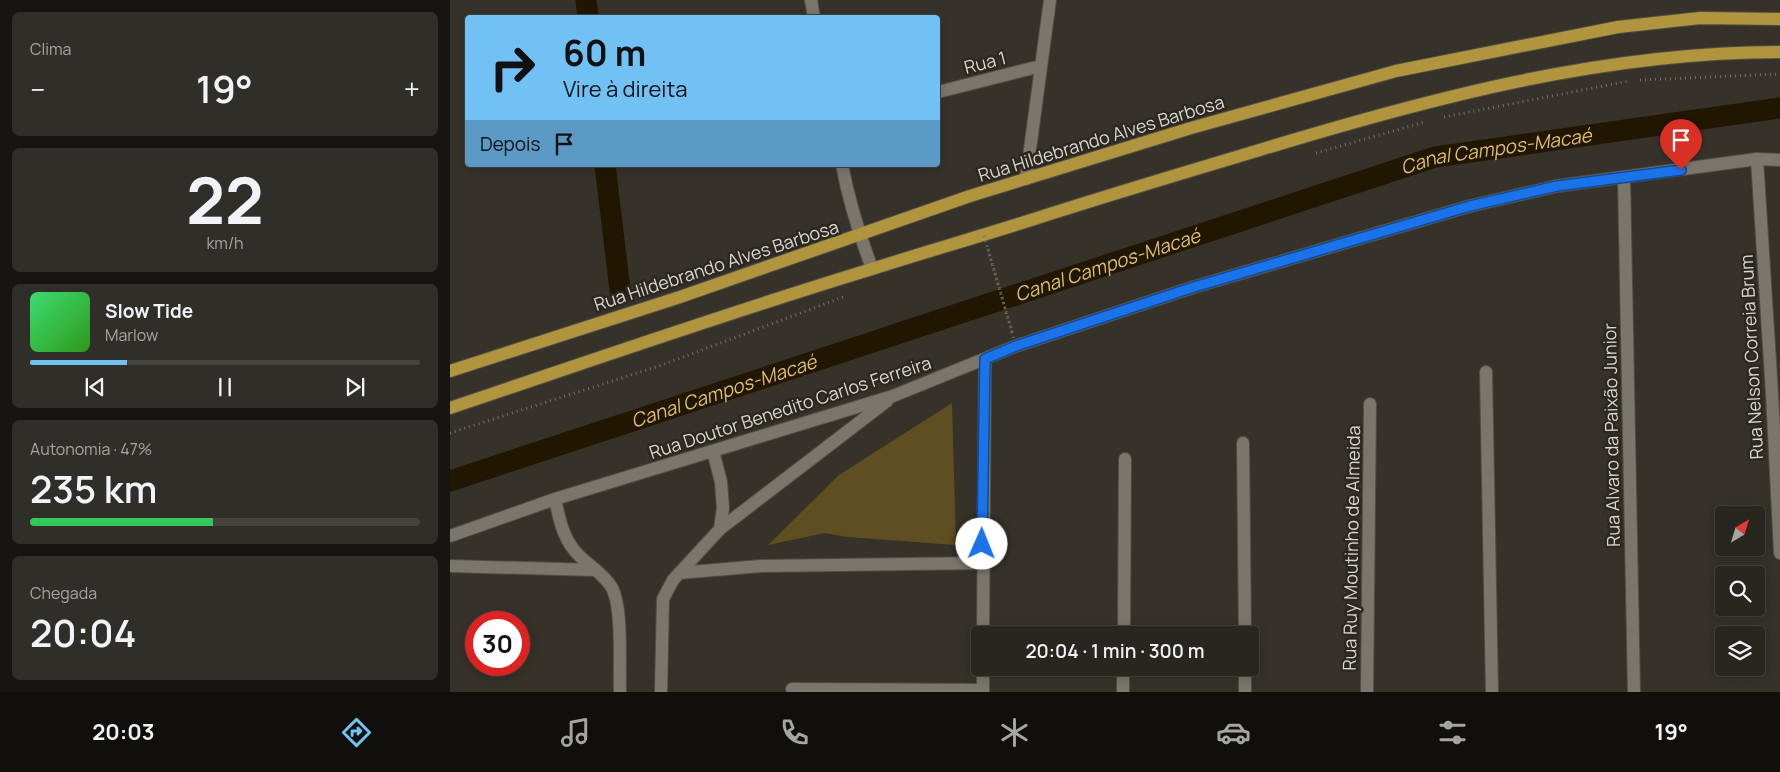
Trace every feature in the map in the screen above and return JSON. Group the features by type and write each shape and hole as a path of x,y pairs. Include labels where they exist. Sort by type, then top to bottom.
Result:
{"main road":[{"name":"Rua Hildebrando Alves Barbosa","path":"450,371 680,298 970,196 1191,128 1396,71 1618,27 1700,18 1780,18"},
{"path":"450,408 872,268 986,239 1105,196 1304,136 1462,93 1582,69 1655,59 1741,52 1780,52"}],"street":[{"path":"811,0 814,15"},
{"path":"1026,179 1050,0"},
{"name":"Rua 1","path":"940,91 1041,66"},
{"name":"Rua Doutor Benedito Carlos Ferreira","path":"450,536 555,499 893,396 985,359 1015,342 1470,206 1557,186 1757,159 1780,160"},
{"name":"Rua Nelson Correia Brum","path":"1757,159 1776,393 1780,553"},
{"path":"842,167 847,194 872,268"},
{"name":"Rua Alvaro da Paixão Junior","path":"1624,178 1634,692"},
{"path":"983,626 985,359"},
{"path":"1486,372 1492,692"},
{"path":"661,692 663,598 673,580 720,529 893,396"},
{"name":"Rua Ruy Moutinho de Almeida","path":"1367,692 1370,404"},
{"path":"1243,443 1245,626"},
{"path":"713,451 722,491 723,508 720,529"},
{"path":"1124,626 1125,460"},
{"path":"555,499 563,532 570,544 611,588 618,605 620,692"},
{"path":"679,573 761,566 982,563"},
{"path":"450,566 596,570"},
{"path":"792,689 983,691 983,676"},
{"path":"1123,676 1123,692"},
{"path":"1245,676 1246,692"}],"path":[{"path":"1440,118 1636,80 1780,74"},
{"path":"1308,155 1431,121"},
{"path":"977,247 986,239"},
{"path":"986,239 1015,342"},
{"path":"986,239 1015,342"},
{"path":"450,432 662,365 847,296"}],"shaded area":[{"path":"952,403 956,545 847,537 825,533 768,545 839,475"}],"waterway":[{"path":"586,0 588,15"},
{"name":"Canal Campos-Macaé","path":"450,481 1435,157 1780,108"},
{"path":"605,167 620,290"}],"route":[{"path":"982,544 985,359 1016,346 1194,287 1470,206 1557,186 1681,170"}]}
